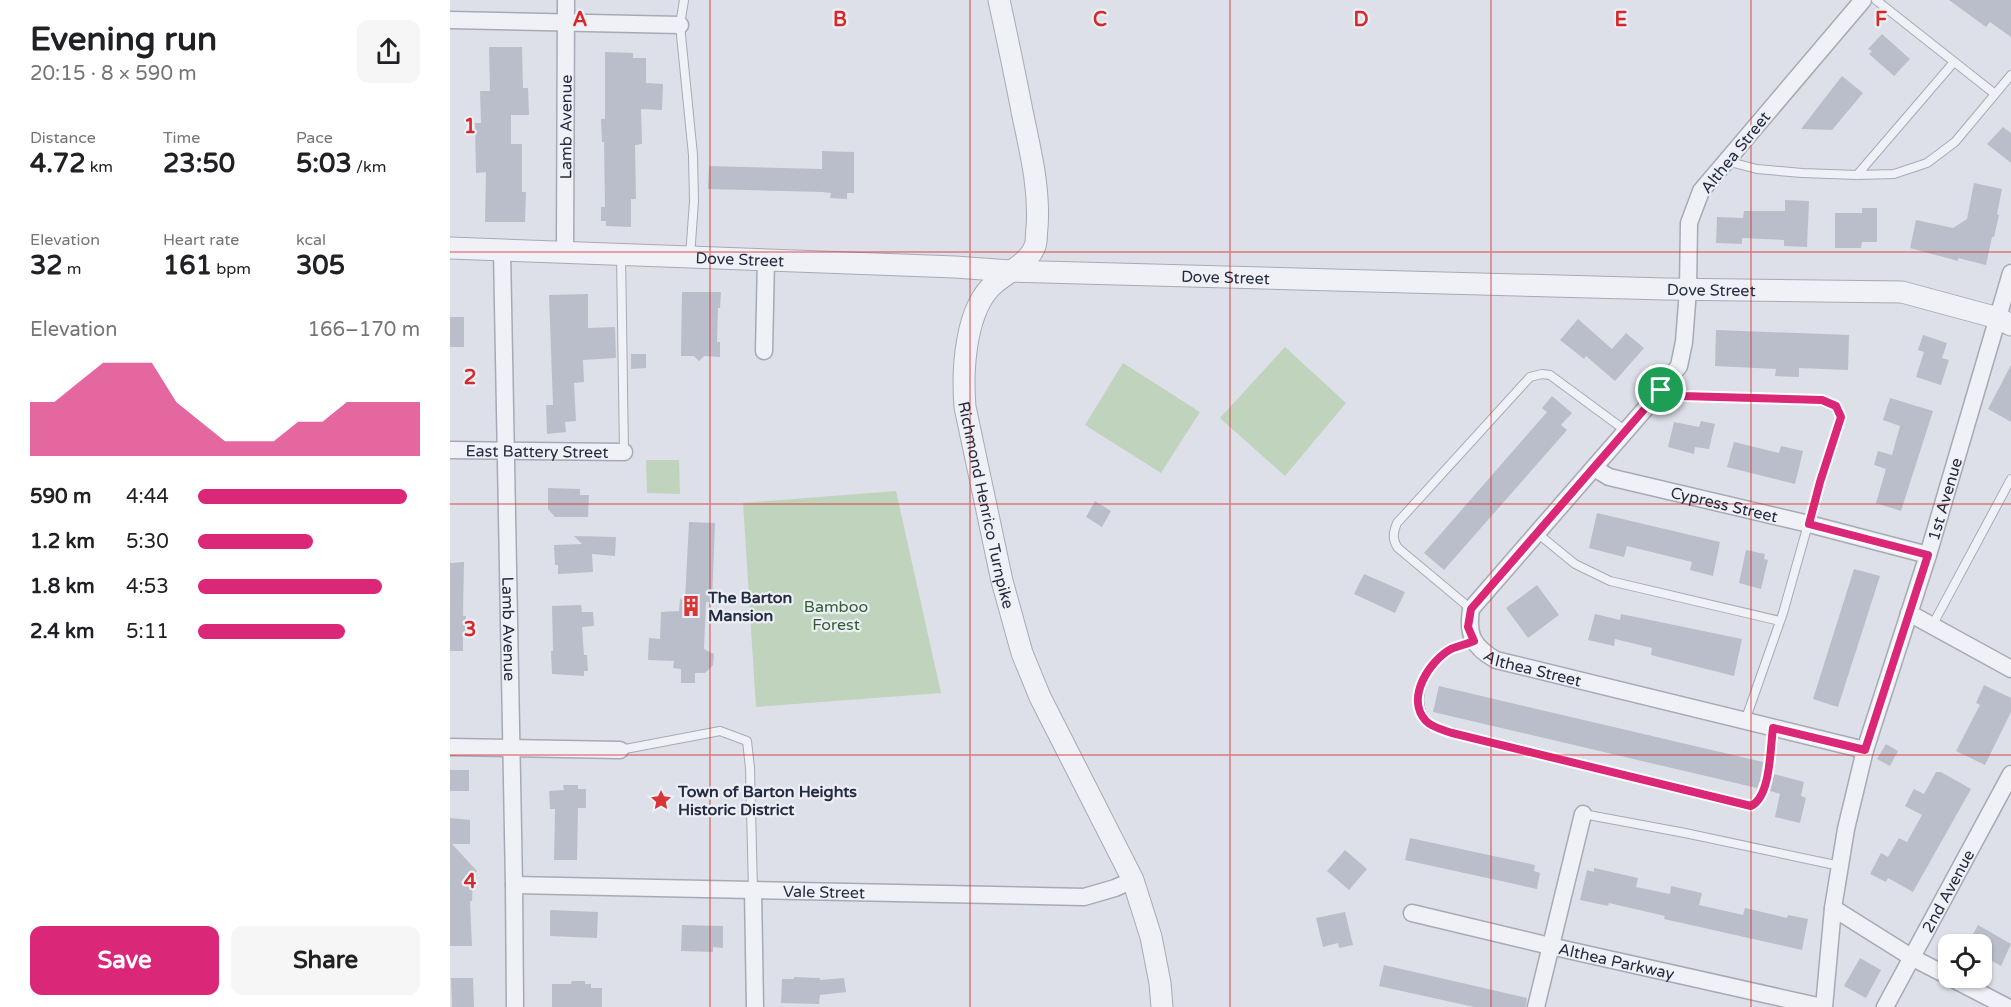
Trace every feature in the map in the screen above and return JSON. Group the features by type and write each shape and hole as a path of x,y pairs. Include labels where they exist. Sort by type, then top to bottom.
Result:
{"street":[{"name":"Lamb Avenue","path":"565,253 566,0"},
{"name":"Richmond Henrico Turnpike","path":"999,0 1034,166 1037,198 1035,246 1025,261 993,284 977,307 968,341 963,387 972,447 1002,581 1026,662 1040,697 1133,880 1151,937 1162,1007"},
{"name":"Althea Street","path":"1863,0 1701,191 1689,223 1688,290 1684,342 1679,366 1626,431 1471,609 1468,627 1474,641 1484,653 1496,660 1865,750"},
{"path":"450,20 680,25"},
{"name":"Dove Street","path":"450,248 1010,272 1688,290 1902,292 2005,322"},
{"name":"Lamb Avenue","path":"502,251 515,1007"},
{"path":"765,351 766,260"},
{"name":"1st Avenue","path":"1823,1007 1833,908 1846,829 1865,750 2005,322 2011,273"},
{"name":"East Battery Street","path":"450,450 624,452"},
{"name":"Cypress Street","path":"1594,468 1609,477 1809,524 1928,555"},
{"path":"1909,613 2011,669"},
{"path":"450,747 620,750"},
{"name":"2nd Avenue","path":"1885,1007 2011,774"},
{"path":"1536,1007 1583,814"},
{"name":"Vale Street","path":"514,885 1084,897 1099,894 1133,880"},
{"path":"753,890 755,1007"},
{"path":"1833,908 1911,957 1938,971"},
{"name":"Althea Parkway","path":"1413,913 1823,1007"},
{"path":"1971,988 2007,1007"}],"lane":[{"path":"684,0 680,25 693,155 694,201 690,258"},
{"path":"1876,0 1995,94"},
{"path":"1857,175 1954,62"},
{"path":"1725,161 1757,169 1857,175 1894,174 1927,163 1955,142 2011,75"},
{"path":"621,255 624,452"},
{"path":"1471,609 1398,548 1393,541 1397,523 1530,377 1550,375 1626,431"},
{"path":"1661,390 1682,396 1822,400 1836,406 1841,417 1780,621 1744,722"},
{"path":"1932,626 2011,479"},
{"path":"1537,533 1575,564 1610,582 1780,621"},
{"path":"1474,641 1451,649 1435,662 1425,675 1419,691 1419,706 1424,719 1431,726 1502,746 1751,806 1758,803 1768,774 1773,728"},
{"path":"620,750 720,731 747,741 750,768 753,890"},
{"path":"1583,814 1696,835 1840,867"}],"green space":[{"path":"1285,347 1346,403 1285,476 1220,418"},
{"path":"1123,363 1200,412 1161,473 1085,425"},
{"path":"646,460 679,460 680,494 647,493"},
{"name":"Bamboo Forest","path":"896,491 941,693 756,707 743,503"}],"building":[{"path":"1949,0 2011,0 2011,37 1990,22 1986,27"},
{"path":"1882,34 1910,59 1894,76 1869,54 1872,51 1868,49"},
{"path":"489,47 522,47 523,88 528,88 529,115 511,115 511,144 522,144 522,192 526,192 525,222 485,222 486,172 476,173 475,123 481,123 480,91 490,91"},
{"path":"605,52 633,53 633,58 646,58 646,83 663,84 662,110 641,109 642,144 635,145 636,199 631,199 631,227 606,226 606,221 601,221 601,207 605,207 604,142 602,142 601,119 605,119"},
{"path":"1842,76 1863,93 1832,130 1801,129"},
{"path":"2003,127 2011,133 2011,163 1987,144"},
{"path":"822,151 854,152 854,193 847,193 847,199 830,198 831,193 822,192 708,189 709,166 822,169"},
{"path":"1974,183 2002,189 1997,214 1999,215 1986,265 1958,258 1958,261 1910,248 1916,220 1953,228 1967,219"},
{"path":"1785,200 1809,201 1807,247 1784,246 1784,240 1742,238 1742,244 1716,243 1717,217 1743,218 1744,211 1785,211"},
{"path":"1862,208 1877,208 1877,242 1862,242 1861,248 1835,248 1835,213 1862,213"},
{"path":"682,292 721,292 717,342 720,342 720,357 704,356 699,361 694,356 681,356"},
{"path":"588,294 588,328 615,327 616,358 583,360 584,382 574,383 576,421 565,422 566,432 547,434 546,405 553,405 549,295"},
{"path":"450,317 464,317 464,347 450,347"},
{"path":"1578,319 1612,349 1626,333 1644,348 1615,381 1586,356 1584,359 1560,340"},
{"path":"1716,330 1849,335 1848,370 1799,368 1799,377 1775,376 1776,369 1715,366"},
{"path":"1923,335 1947,343 1942,358 1949,360 1941,385 1916,377 1924,352 1918,350"},
{"path":"631,354 646,354 646,368 631,369"},
{"path":"2011,365 2011,422 1988,409"},
{"path":"1552,396 1572,413 1561,425 1567,430 1444,570 1424,553 1547,412 1542,408"},
{"path":"1890,398 1933,411 1901,511 1876,503 1886,469 1874,465 1878,451 1892,455 1900,426 1883,420"},
{"path":"1701,421 1715,424 1709,449 1695,447 1694,454 1668,447 1674,422 1699,427"},
{"path":"1734,442 1779,453 1781,446 1803,451 1795,484 1727,467"},
{"path":"548,488 580,489 580,495 589,495 588,517 555,517 548,509"},
{"path":"1095,501 1111,511 1102,527 1086,517"},
{"path":"1597,513 1720,542 1713,576 1690,570 1692,562 1627,546 1624,557 1589,548"},
{"name":"The Barton Mansion","path":"689,522 715,523 712,602 706,602 704,649 714,654 713,665 705,673 695,673 695,683 681,683 681,669 673,668 674,661 648,660 649,638 660,639 661,612 679,611 680,599 685,600"},
{"path":"574,536 616,537 615,556 592,554 593,572 558,574 554,545 582,544"},
{"path":"1746,550 1765,554 1764,559 1768,560 1761,589 1739,583"},
{"path":"464,562 463,616 466,616 466,636 463,635 463,651 450,651 450,563"},
{"path":"1854,569 1880,576 1838,707 1813,699"},
{"path":"1364,574 1405,592 1395,613 1354,594"},
{"path":"1537,585 1559,615 1528,638 1506,608"},
{"path":"581,605 582,612 593,612 594,626 582,627 584,655 587,655 588,671 584,671 584,676 552,674 552,606"},
{"path":"1595,614 1620,620 1621,614 1742,639 1734,676 1651,655 1652,648 1615,639 1614,646 1588,640"},
{"path":"1984,685 2011,698 2011,712 1985,765 1956,751 1980,705 1976,703"},
{"path":"1439,686 1763,762 1760,781 1757,788 1433,712"},
{"path":"1886,744 1898,751 1890,766 1877,759"},
{"path":"450,770 469,770 469,791 450,791"},
{"path":"1936,772 1941,772 1971,789 1913,892 1888,878 1886,882 1870,874 1881,853 1888,857 1899,838 1907,842 1922,815 1905,806 1914,789 1924,794"},
{"path":"1774,774 1804,782 1801,796 1806,798 1800,823 1775,817 1780,794 1770,791"},
{"path":"563,785 578,785 578,789 586,789 586,808 578,808 577,860 554,860 555,809 550,809 549,791 564,790"},
{"path":"450,818 470,820 470,844 452,844 477,871 473,878 472,901 470,901 472,946 450,946"},
{"path":"1410,838 1535,865 1534,871 1540,873 1537,889 1405,860"},
{"path":"1345,850 1367,869 1349,890 1327,871"},
{"path":"1594,868 1638,878 1636,887 1670,894 1671,886 1702,893 1699,905 1743,915 1745,908 1787,918 1788,915 1808,919 1802,950 1664,919 1665,916 1609,903 1608,906 1580,900 1587,870 1594,872"},
{"path":"550,910 598,912 597,938 550,936"},
{"path":"1345,912 1353,945 1339,948 1338,943 1323,947 1316,918"},
{"path":"682,925 723,926 723,948 713,947 713,952 681,951"},
{"path":"1978,925 2011,944 2001,966 1992,961 1992,934 1973,934"},
{"path":"1860,958 1881,970 1866,998 1844,986"},
{"path":"1384,965 1527,998 1526,1007 1474,1007 1379,986"},
{"path":"794,977 820,978 820,980 844,978 846,992 820,995 819,1004 781,1003 782,979 794,979"},
{"path":"451,978 473,978 474,1007 452,1007"},
{"path":"572,981 585,981 585,984 591,984 591,988 602,988 602,1007 552,1007 552,984 571,984"}],"place":[{"name":"The Barton Mansion","path":"691,606"},
{"name":"Town of Barton Heights Historic District","path":"661,800"}],"route":[{"path":"1661,390 1682,396 1822,400 1836,406 1841,417 1809,524 1928,555 1865,750 1773,728 1768,774 1758,803 1751,806 1452,733 1431,726 1424,719 1419,706 1419,691 1425,675 1435,662 1451,649 1474,641 1468,627 1471,609 1661,390"}]}
